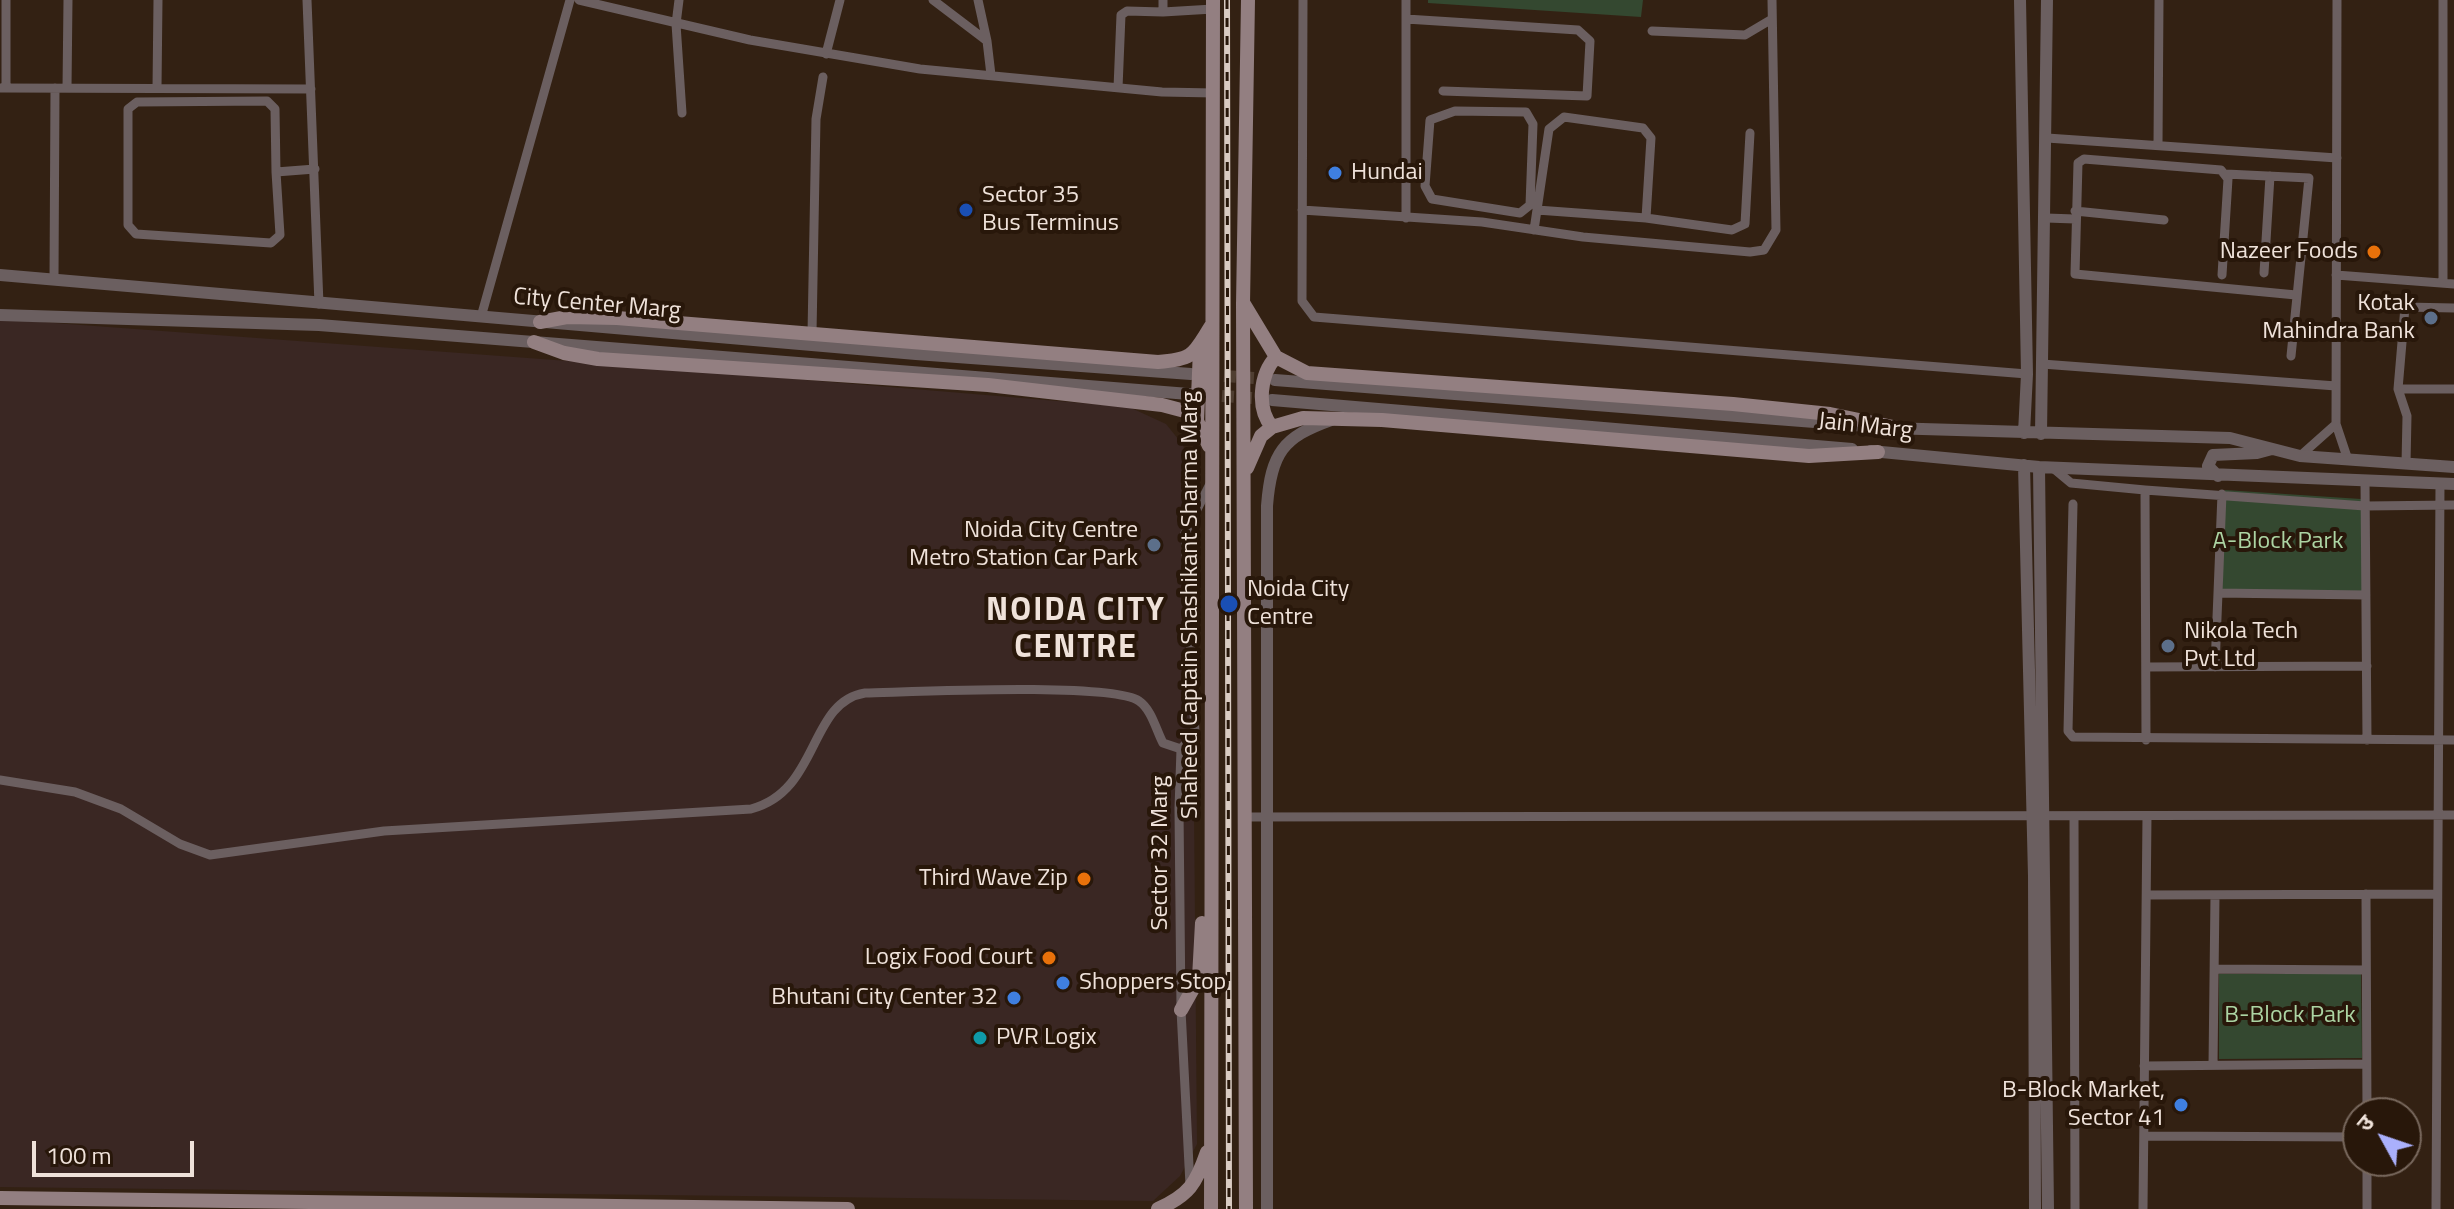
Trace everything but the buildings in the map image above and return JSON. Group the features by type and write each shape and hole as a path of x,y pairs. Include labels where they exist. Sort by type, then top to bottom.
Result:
{"main road":[{"path":"1246,1209 1243,304 1247,1"},
{"name":"Shaheed Captain Shashikant Sharma Marg","path":"1211,1209 1213,3"},
{"path":"1243,304 1276,357 1307,373 1733,404 1841,416 1898,428"},
{"path":"540,322 567,317 617,318 1158,362 1179,360 1200,349"},
{"path":"1210,447 1201,434 1196,414 1200,349 1213,324"},
{"path":"534,342 564,353 598,359 988,385 1162,405 1196,414"},
{"path":"1272,427 1265,418 1264,375 1276,357"},
{"path":"1244,475 1261,436 1272,427 1292,419 1334,419 1809,456 1878,452"},
{"path":"1181,1010 1199,978 1202,911 1212,885"},
{"path":"1158,1209 1182,1198 1198,1179 1211,1136"},
{"path":"0,1198 848,1209"}],"street":[{"path":"6,0 3,88 311,89"},
{"path":"67,88 68,0"},
{"path":"157,88 158,0"},
{"path":"307,0 319,304"},
{"path":"481,317 570,0"},
{"path":"579,0 676,24 920,69 1118,88 1214,93"},
{"path":"679,0 676,24 682,113"},
{"path":"826,54 840,0"},
{"path":"933,0 987,41"},
{"path":"978,0 991,75"},
{"path":"1163,0 1163,12"},
{"path":"1303,0 1302,301 1308,313 1319,320 1486,329 2027,374"},
{"path":"1406,0 1406,218"},
{"path":"1302,210 1482,222 1750,252 1770,244 1776,230 1772,0"},
{"path":"2020,0 2027,374 2024,433"},
{"path":"2041,434 2047,0"},
{"path":"2158,145 2159,0"},
{"path":"2337,0 2336,424 2348,460"},
{"path":"2336,275 2449,284 2443,0"},
{"path":"1118,88 1121,15 1127,11 1163,12 1213,3"},
{"path":"1406,19 1578,30 1590,41 1587,96 1443,91"},
{"path":"1652,31 1745,35 1772,19"},
{"path":"812,333 816,119 823,77"},
{"path":"54,280 55,88"},
{"path":"1455,111 1458,92"},
{"path":"267,101 275,109 276,172 280,235 271,243 136,234 128,225 128,109 137,102 267,101"},
{"path":"1455,111 1526,112 1533,124 1530,205 1520,213 1432,199 1425,186 1430,120 1436,115 1455,111"},
{"path":"1534,230 1549,129 1564,117 1643,128 1651,138 1646,218"},
{"path":"1537,210 1646,218 1732,230 1745,224 1750,133"},
{"path":"2047,138 2337,158"},
{"path":"2291,356 2309,178 2226,174 2221,170 2084,159 2075,168 2075,274 2296,295"},
{"path":"276,172 315,169"},
{"path":"2222,275 2226,174"},
{"path":"2264,273 2270,176"},
{"path":"2046,218 2075,215 2164,220"},
{"name":"City Center Marg","path":"0,275 319,304 1191,374"},
{"path":"0,285 34,278"},
{"path":"2406,464 2407,416 2398,389 2405,307 2454,308"},
{"name":"City Center Marg","path":"0,315 319,325 1189,394"},
{"path":"2042,364 2336,386"},
{"name":"Jain Marg","path":"1275,380 1764,421 2041,434 2230,438 2300,456 2454,467"},
{"path":"2398,389 2454,389"},
{"name":"Jain Marg","path":"1272,400 1780,441 2053,468 2454,484"},
{"path":"1267,1209 1268,489 1272,472 1290,440 1306,428 1334,419"},
{"path":"2300,456 2336,424"},
{"path":"2218,476 2208,466 2213,455 2257,453 2272,449"},
{"path":"2024,465 2039,817 2048,1209"},
{"path":"2035,1209 2039,467"},
{"path":"2053,468 2071,483 2145,490 2365,506 2454,505"},
{"name":"Sector 32 Marg","path":"1190,1189 1181,1010 1181,749 1195,733 1185,533 1211,482"},
{"path":"2365,482 2367,740"},
{"path":"2436,1209 2440,483"},
{"path":"2145,490 2146,740"},
{"path":"2215,667 2222,494"},
{"path":"2073,504 2068,731 2080,738 2146,740 2454,740"},
{"path":"2218,593 2366,595"},
{"path":"2146,667 2367,666"},
{"path":"0,780 75,792 121,809 180,844 210,855 384,831 751,809 772,804 786,792 831,713 851,695 865,693 1051,690 1124,695 1147,707 1163,743 1181,749"},
{"path":"1243,817 2454,815"},
{"path":"2143,1209 2147,816"},
{"path":"2074,817 2075,1209"},
{"path":"2366,894 2367,1097"},
{"path":"2147,895 2437,894"},
{"path":"2213,1065 2215,895"},
{"path":"2215,969 2366,970"},
{"path":"2144,1066 2366,1064"},
{"path":"2144,1136 2342,1137"},
{"path":"2367,1177 2367,1209"}],"shaded area":[{"path":"0,319 663,368 1129,407 1166,424 1183,445 1191,472 1197,1144 1180,1176 1153,1201 0,1187"}],"green space":[{"path":"1428,0 1643,0 1641,17 1428,3"},
{"name":"A-Block Park","path":"2225,490 2361,499 2363,593 2222,590"},
{"name":"B-Block Park","path":"2219,974 2361,974 2362,1058 2219,1059"}],"tunnel":[{"path":"1206,375 1271,379"},
{"path":"1204,395 1269,399"}],"railway":[{"path":"1227,0 1229,1209"}],"place":[{"name":"Hundai","path":"1335,173"},
{"name":"Sector 35 Bus Terminus","path":"966,210"},
{"name":"Nazeer Foods","path":"2374,252"},
{"name":"Kotak Mahindra Bank","path":"2431,318"},
{"name":"Noida City Centre Metro Station Car Park","path":"1154,545"},
{"name":"Noida City Centre","path":"1229,604"},
{"name":"Nikola Tech Pvt Ltd","path":"2168,646"},
{"name":"Third Wave Zip","path":"1084,879"},
{"name":"Logix Food Court","path":"1049,958"},
{"name":"Shoppers Stop","path":"1063,983"},
{"name":"Bhutani City Center 32","path":"1014,998"},
{"name":"PVR Logix","path":"980,1038"},
{"name":"B-Block Market, Sector 41","path":"2181,1105"}],"district":[{"name":"NOIDA CITY CENTRE","path":"1076,630"}]}
